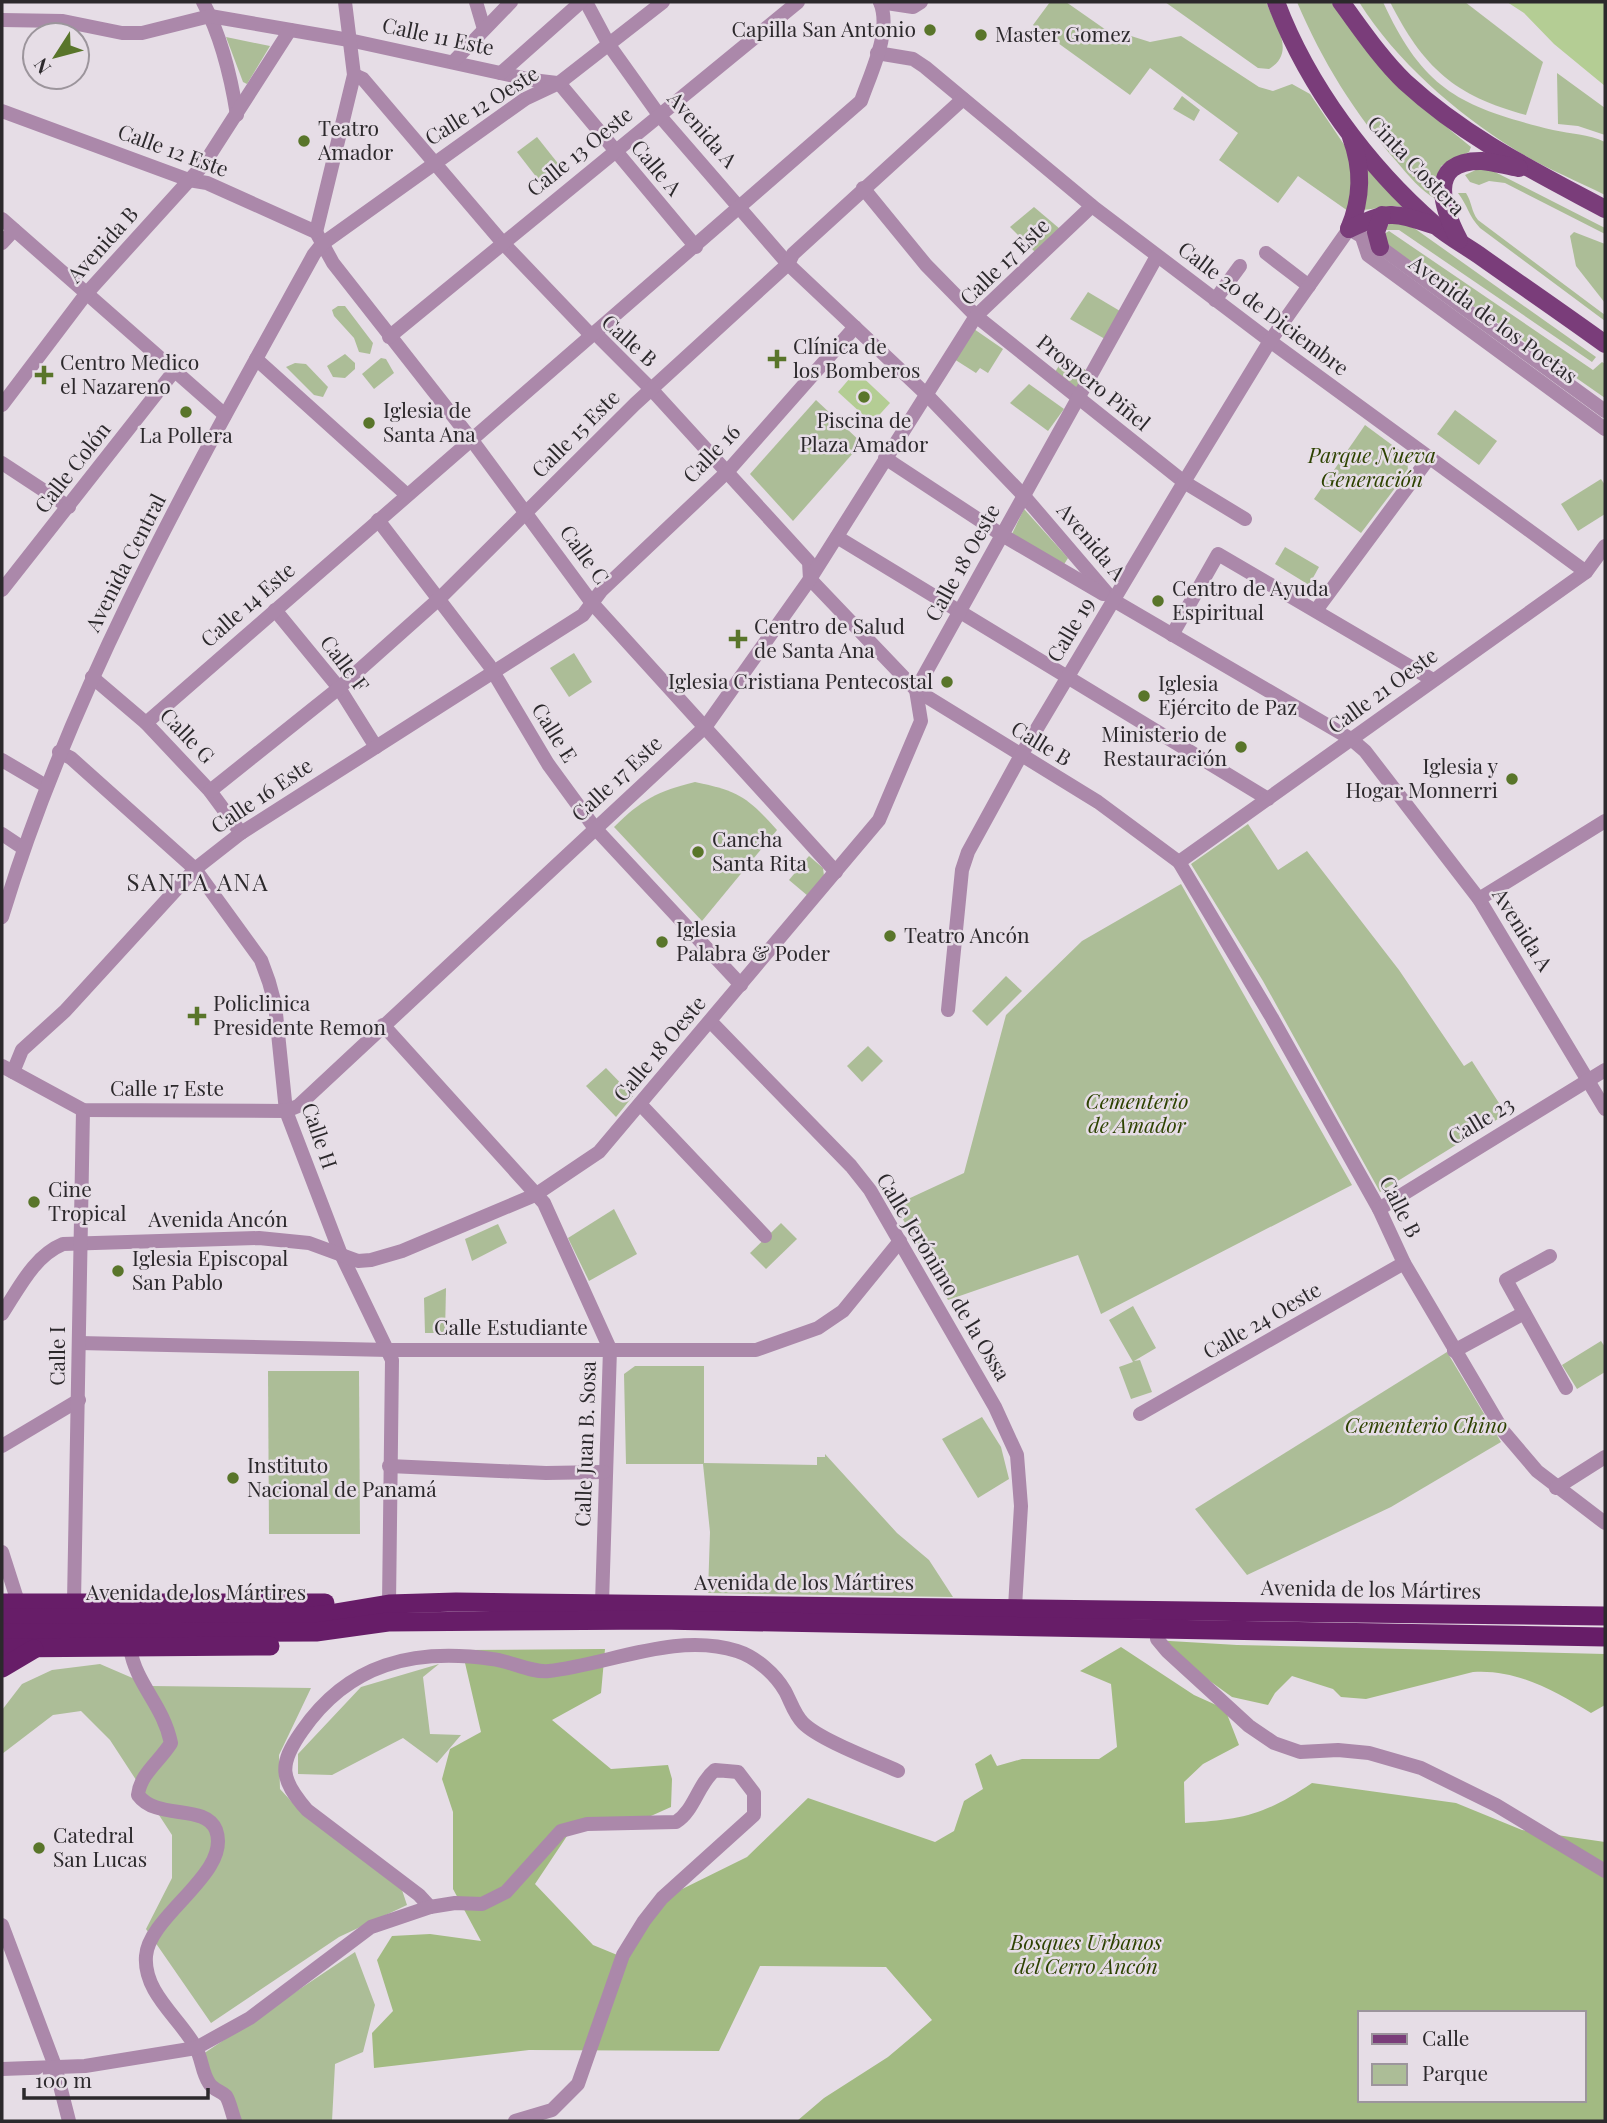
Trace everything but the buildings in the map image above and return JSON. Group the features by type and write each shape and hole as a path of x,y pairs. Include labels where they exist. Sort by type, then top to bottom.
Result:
{"highway":[{"path":"6,1621 74,1602 389,1604"},
{"name":"Avenida de los Mártires","path":"6,1621 270,1619 323,1615 389,1604 602,1603 1605,1616"},
{"name":"Avenida de los Mártires","path":"6,1621 316,1632 388,1622 785,1620 1605,1637"},
{"path":"6,1621 41,1646"},
{"path":"2,1668 41,1646 130,1648 324,1643 445,1621"}],"main road":[{"name":"Cinta Costera","path":"1276,2 1308,69 1349,131 1386,175 1436,226 1605,344"},
{"path":"1341,2 1404,81 1456,123 1526,169 1605,209"},
{"path":"1349,131 1358,160 1364,239"},
{"path":"1461,242 1444,207 1442,186 1446,176 1469,162 1484,161 1526,169"},
{"path":"1364,239 1382,215 1397,212 1436,226"},
{"path":"1364,239 1376,232 1382,215"}],"street":[{"path":"203,2 211,16 232,85 237,115"},
{"name":"Avenida Central","path":"2,917 46,786 92,677 225,415 319,238 354,75 345,2"},
{"path":"476,2 484,29"},
{"path":"454,61 511,2"},
{"path":"501,73 583,2"},
{"name":"Avenida A","path":"583,2 609,45 659,115 789,264 927,395 1024,496 1113,600 1351,739 1365,751 1479,900 1605,1109"},
{"name":"Calle 12 Oeste","path":"319,238 524,99 559,83 663,2"},
{"name":"Calle 13 Oeste","path":"389,337 798,2"},
{"path":"880,2 913,7 921,2"},
{"name":"Calle 14 Este","path":"146,723 861,101 877,54 885,14 880,2"},
{"path":"2,20 63,21 122,33 142,33 211,16"},
{"name":"Calle 11 Este","path":"211,16 349,40 559,83"},
{"name":"Avenida B","path":"2,405 86,294 189,180 237,115 290,30"},
{"name":"Calle 20 de Diciembre","path":"877,54 913,59 925,67 1092,206 1157,256 1586,572"},
{"name":"Calle B","path":"354,75 363,79 502,242 588,332 596,334 652,390 727,472 809,562 810,579 916,690 1020,757 1098,802 1179,862 1272,1018 1379,1209 1404,1263 1503,1431 1537,1471 1605,1523"},
{"name":"Calle A","path":"559,83 696,247"},
{"name":"Calle 15 Este","path":"210,791 338,688 440,598 652,390 789,264 793,254 963,99"},
{"name":"Calle 12 Este","path":"2,111 189,180 206,183 319,238"},
{"name":"Prospero Piñel","path":"863,188 926,265 976,316 1184,482 1245,519"},
{"name":"Calle 17 Este","path":"7,1069 83,1110 286,1111 298,1106 594,827 706,726 810,579 976,316 1092,206"},
{"path":"2,219 225,415"},
{"path":"2,243 14,230"},
{"name":"Calle C","path":"319,238 389,337 471,439 592,603 836,872"},
{"name":"Calle 19","path":"947,1010 962,870 968,852 1020,757 1270,341 1309,286 1364,239"},
{"name":"Avenida de los Poetas","path":"1364,239 1605,411"},
{"name":"Avenida de los Poetas","path":"1364,239 1368,255 1605,429"},
{"path":"1266,253 1309,286"},
{"name":"Calle 18 Oeste","path":"535,1195 599,1153 879,820 921,721 916,690 1157,256"},
{"path":"1215,300 1240,266"},
{"name":"Calle 16","path":"592,603 601,591 727,472 855,327"},
{"path":"256,359 407,495"},
{"name":"Calle Colón","path":"2,590 175,370"},
{"path":"1317,609 1429,457"},
{"path":"885,458 1002,535 1113,600"},
{"path":"2,463 69,507"},
{"name":"Calle E","path":"378,520 440,598 494,674 548,764 594,827 741,985"},
{"path":"837,537 1268,799"},
{"name":"Calle 21 Oeste","path":"1179,862 1586,572 1605,547"},
{"path":"1172,635 1218,554 1317,609 1433,680"},
{"name":"Calle 16 Este","path":"7,1069 22,1050 65,1011 195,869 241,834 583,615 592,603"},
{"name":"Calle F","path":"275,610 338,688 376,747"},
{"name":"Calle G","path":"92,677 146,723 210,791 241,834"},
{"name":"Calle H","path":"59,752 71,758 195,869 261,960 275,1004 286,1111 340,1252 392,1360 389,1604"},
{"path":"2,760 46,786"},
{"path":"1479,900 1605,821"},
{"path":"2,834 23,848"},
{"name":"Calle Jerónimo de la Ossa","path":"711,1021 851,1166 900,1241 996,1407 1017,1455 1021,1506 1015,1607"},
{"name":"Calle Juan B. Sosa","path":"383,1025 544,1203 610,1349 604,1472 602,1603"},
{"name":"Calle 23","path":"1379,1209 1605,1070"},
{"path":"641,1105 765,1236"},
{"name":"Calle I","path":"74,1602 83,1110"},
{"name":"Avenida Ancón","path":"2,1314 34,1265 49,1249 63,1244 259,1238 309,1242 358,1261 402,1251 535,1195"},
{"name":"Calle Estudiante","path":"79,1343 388,1350 610,1349 733,1352 784,1342 818,1328 843,1311 900,1241"},
{"path":"1550,1256 1506,1280 1566,1388"},
{"name":"Calle 24 Oeste","path":"1140,1414 1404,1263"},
{"path":"1454,1351 1524,1313"},
{"path":"2,1446 79,1400"},
{"path":"1556,1488 1605,1457"},
{"path":"389,1466 546,1473 604,1472"},
{"path":"2,1552 6,1621"},
{"path":"1157,1629 1157,1639 1167,1651 1249,1726 1274,1743 1300,1752 1338,1750 1369,1753 1420,1769 1496,1805 1605,1871"},
{"path":"430,1907 419,1895 307,1810 284,1775 287,1752 326,1701 349,1683 384,1664 428,1655 494,1659 545,1672 681,1644 738,1651 768,1669 804,1724 898,1771"},
{"path":"130,1648 137,1673 166,1719 171,1742 160,1761 140,1781 138,1795 146,1805 157,1810 181,1812 205,1819 215,1829 218,1845 210,1866 150,1939 146,1964 160,2000 196,2048 208,2082 226,2096 235,2121"},
{"path":"2,2069 130,2061 196,2048 250,2018 371,1927 430,1907 482,1903 506,1892 561,1831 587,1824 676,1822 683,1818 705,1778 715,1770 738,1772 754,1793 754,1815 662,1898 623,1955 578,2084 552,2110 515,2121"},
{"path":"2,1925 55,2066 69,2121"}],"green space":[{"path":"1050,2 1066,2 1129,46 1131,36 1150,42 1181,36 1259,87 1273,91 1292,84 1310,94 1347,149 1354,176 1348,211 1298,176 1278,203 1219,160 1238,133 1150,68 1130,95 1033,25"},
{"path":"1165,2 1266,2 1281,38 1282,55 1269,69 1258,68"},
{"path":"1297,2 1331,2 1362,42 1396,79 1471,147 1469,152 1441,166 1436,199 1406,172 1353,106 1317,45"},
{"path":"1359,2 1383,2 1398,32 1431,76 1470,103 1521,122 1605,142 1605,195 1525,156 1470,119 1409,65"},
{"path":"1390,2 1465,2 1543,62 1526,115 1479,98 1443,76 1415,44"},
{"path":"226,37 270,46 247,84 243,82"},
{"path":"1557,73 1605,108 1605,135 1578,126 1558,124"},
{"path":"1182,96 1200,110 1194,121 1173,109"},
{"path":"537,137 564,171 544,187 517,152"},
{"path":"1365,165 1407,208 1396,206 1363,210"},
{"path":"1480,168 1493,171 1605,228 1605,234 1505,183 1489,181 1479,185 1470,182 1465,175"},
{"path":"1458,193 1466,193 1478,220 1605,315 1605,321 1480,228"},
{"path":"1034,207 1060,229 1036,253 1010,227"},
{"path":"1394,220 1414,228 1596,357 1592,362 1399,230 1382,230"},
{"path":"1389,231 1593,370 1602,362 1605,364 1605,398 1386,245 1384,234"},
{"path":"1574,232 1605,244 1605,303 1576,266 1570,236"},
{"path":"1088,292 1120,311 1105,339 1070,319"},
{"path":"345,306 373,343 370,354 359,352 354,338 334,316 332,310"},
{"path":"974,329 1003,349 988,373 980,368 976,373 954,359"},
{"path":"345,354 355,363 355,369 345,378 333,377 327,366"},
{"path":"1065,356 1087,371 1076,390 1055,372"},
{"path":"381,358 386,359 394,373 374,389 362,374"},
{"path":"295,363 306,364 328,387 323,397 314,395 286,367"},
{"path":"1029,384 1064,409 1048,431 1010,403"},
{"path":"816,400 862,443 793,521 750,474"},
{"path":"1455,410 1497,441 1479,465 1437,434"},
{"name":"Parque Nueva Generación","path":"1365,425 1407,456 1408,471 1361,533 1314,499"},
{"path":"1601,479 1605,485 1605,514 1578,531 1561,504"},
{"path":"1024,509 1068,558 1063,566 1011,536"},
{"path":"1285,547 1319,567 1309,585 1275,564"},
{"path":"574,653 592,682 569,697 550,668"},
{"name":"Cancha Santa Rita","path":"695,782 741,797 777,830 702,921 614,827 651,798"},
{"path":"1248,824 1278,870 1307,851 1399,970 1464,1066 1472,1061 1506,1114 1380,1192 1263,981 1191,864"},
{"path":"809,856 823,868 824,876 808,896 789,880"},
{"name":"Cementerio de Amador","path":"1181,884 1352,1185 1101,1314 1078,1255 948,1300 895,1205 964,1173 1006,1015 1082,941"},
{"path":"1006,976 1022,991 987,1026 972,1011"},
{"path":"868,1046 883,1061 862,1082 847,1066"},
{"path":"606,1068 633,1096 616,1117 586,1086"},
{"path":"614,1209 637,1254 589,1281 568,1238"},
{"path":"781,1223 797,1239 766,1269 750,1253"},
{"path":"498,1224 507,1243 472,1261 465,1239"},
{"path":"446,1288 445,1333 425,1333 424,1298"},
{"path":"1133,1306 1156,1348 1134,1361 1140,1360 1152,1392 1131,1399 1119,1367 1133,1362 1109,1320"},
{"path":"1601,1341 1605,1347 1605,1372 1577,1389 1562,1365"},
{"name":"Cementerio Chino","path":"1447,1352 1501,1442 1391,1507 1247,1575 1195,1509"},
{"path":"635,1366 704,1366 704,1463 817,1465 817,1457 825,1457 825,1454 897,1533 929,1560 953,1597 708,1593 710,1532 703,1464 626,1464 624,1374"},
{"path":"268,1371 359,1371 360,1534 269,1534"},
{"path":"982,1417 1001,1447 1009,1479 978,1498 942,1439"},
{"path":"1153,1640 1237,1645 1605,1654 1605,1705 1591,1713 1535,1683 1505,1674 1473,1672 1366,1699 1341,1697 1333,1689 1292,1676 1275,1693 1268,1705 1232,1697"},
{"name":"Bosques Urbanos del Cerro Ancón","path":"1121,1647 1194,1695 1225,1709 1239,1745 1203,1764 1184,1782 1185,1823 1252,1814 1280,1802 1312,1783 1456,1803 1522,1830 1605,1842 1605,2121 797,2121 824,2098 888,2057 932,2020 886,1967 760,1966 719,2051 529,2050 374,2068 372,2033 393,2011 377,1960 392,1936 430,1934 481,1941 453,1889 453,1812 442,1779 450,1749 481,1732 462,1650 605,1649 601,1693 552,1720 611,1769 668,1765 672,1779 671,1807 633,1824 573,1827 535,1884 593,1945 627,1959 666,1897 747,1857 808,1798 935,1842 954,1831 964,1801 983,1789 975,1764 991,1754 997,1766 1022,1759 1099,1759 1117,1747 1111,1684 1080,1671"},
{"path":"100,1664 151,1686 311,1688 279,1755 280,1789 303,1814 402,1890 407,1905 339,1937 211,2023 146,1929 172,1878 172,1835 110,1740 81,1711 53,1715 2,1754 2,1710 22,1684 52,1670"},
{"path":"439,1664 423,1677 430,1734 461,1735 437,1763 403,1738 332,1775 298,1774 298,1754 361,1687"},
{"path":"355,1952 375,2005 363,2052 335,2064 332,2121 233,2121 207,2075 203,2054"}],"shaded area":[{"path":"1507,2 1605,2 1605,86 1554,44 1524,13"},
{"name":"Piscina de Plaza Amador","path":"856,371 890,403 872,423 838,392"}],"place":[{"name":"Capilla San Antonio","path":"930,30"},
{"name":"Master Gomez","path":"981,35"},
{"name":"Teatro Amador","path":"304,141"},
{"name":"Clínica de los Bomberos","path":"777,359"},
{"name":"Centro Medico el Nazareno","path":"44,375"},
{"name":"Piscina de Plaza Amador","path":"864,397"},
{"name":"La Pollera","path":"186,412"},
{"name":"Iglesia de Santa Ana","path":"369,423"},
{"name":"Centro de Ayuda Espiritual","path":"1158,601"},
{"name":"Centro de Salud de Santa Ana","path":"738,639"},
{"name":"Iglesia Cristiana Pentecostal","path":"947,682"},
{"name":"Iglesia Ejército de Paz","path":"1144,696"},
{"name":"Ministerio de Restauración","path":"1241,747"},
{"name":"Iglesia y Hogar Monnerri","path":"1512,779"},
{"name":"Cancha Santa Rita","path":"698,852"},
{"name":"Teatro Ancón","path":"890,936"},
{"name":"Iglesia Palabra & Poder","path":"662,942"},
{"name":"Policlinica Presidente Remon","path":"197,1016"},
{"name":"Cine Tropical","path":"34,1202"},
{"name":"Iglesia Episcopal San Pablo","path":"118,1271"},
{"name":"Instituto Nacional de Panamá","path":"233,1478"},
{"name":"Catedral San Lucas","path":"39,1848"}],"district":[{"name":"SANTA ANA","path":"198,883"}]}
